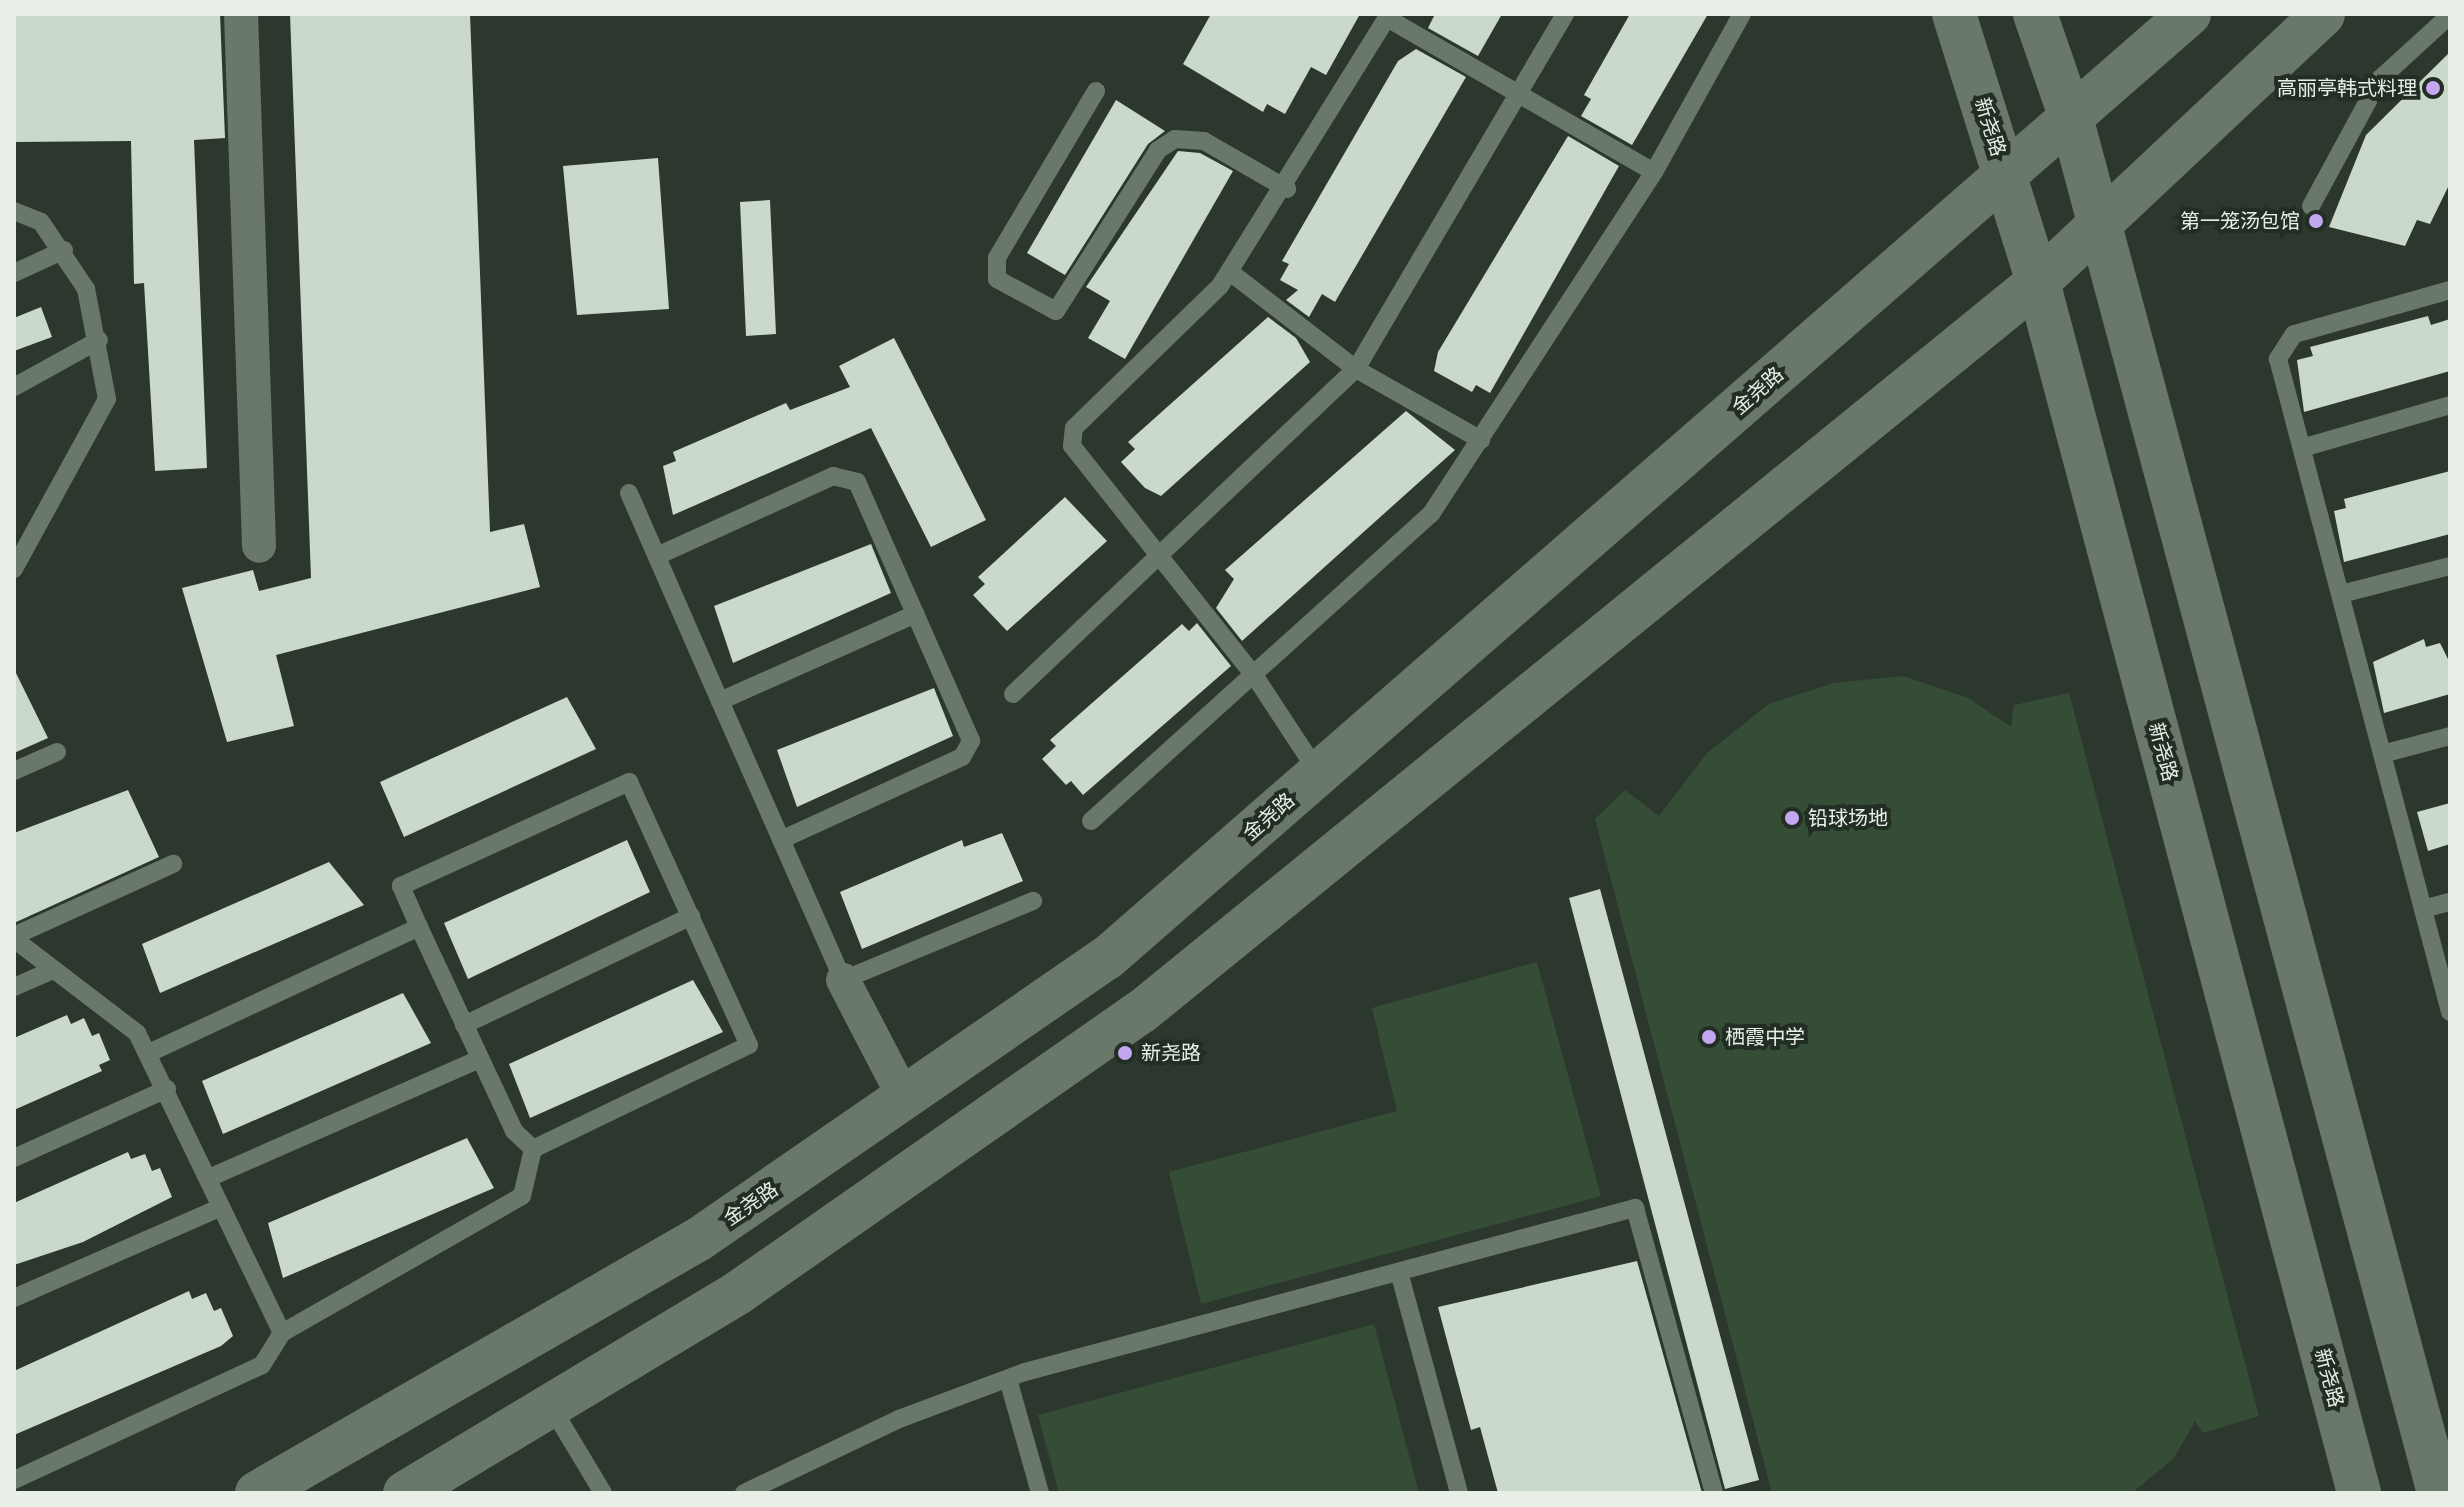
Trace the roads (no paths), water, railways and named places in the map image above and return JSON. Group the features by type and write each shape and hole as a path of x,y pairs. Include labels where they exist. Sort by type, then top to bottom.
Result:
{"main road":[{"name":"新尧路","path":"1954,14 2038,282 2359,1493"},
{"path":"2035,14 2072,121 2439,1493"},
{"name":"金尧路","path":"257,1493 699,1239 1107,958 2072,121 2189,14"},
{"path":"405,1493 552,1408 739,1292 1141,1012 2038,282 2323,14"}],"street":[{"path":"241,14 259,546"},
{"path":"843,980 905,1099"}],"lane":[{"path":"1013,694 1356,369 1565,14"},
{"path":"1091,821 1256,678 1431,514 1654,172 1742,14"},
{"path":"2311,206 2380,79 2450,15"},
{"path":"1319,774 1256,678 1072,446 1074,428 1230,272 1287,189 1388,16 1654,172"},
{"path":"1096,91 997,258 997,279 1056,311 1158,150 1175,139 1204,141 1287,189"},
{"path":"14,211 41,222 64,250 86,289 99,340 107,399 14,569"},
{"path":"14,273 64,250"},
{"path":"1230,272 1356,369 1481,440"},
{"path":"2450,290 2294,334 2278,359 2450,1012"},
{"path":"14,387 99,340"},
{"path":"2302,448 2450,405"},
{"path":"657,556 833,476 857,482 971,741 962,757 781,840"},
{"path":"629,493 843,980 1033,901"},
{"path":"2341,594 2450,566"},
{"path":"720,701 915,614"},
{"path":"2382,754 2450,736"},
{"path":"14,771 57,752"},
{"path":"629,782 749,1045 533,1149 514,1131 401,886 629,782"},
{"path":"173,864 14,938 137,1033 211,1177 221,1207 282,1333"},
{"path":"2423,909 2450,902"},
{"path":"464,1025 691,916"},
{"path":"149,1053 419,927"},
{"path":"14,987 53,970"},
{"path":"211,1177 480,1059"},
{"path":"14,1158 167,1089"},
{"path":"14,1480 262,1365 282,1333 522,1196 533,1149"},
{"path":"14,1298 221,1207"},
{"path":"744,1493 899,1419 1008,1379 1635,1208 1714,1493"},
{"path":"1399,1272 1459,1493"},
{"path":"1008,1379 1040,1493"},
{"path":"552,1408 603,1493"}],"place":[{"name":"高丽亭韩式料理","path":"2433,88"},
{"name":"第一笼汤包馆","path":"2316,221"},
{"name":"铅球场地","path":"1792,818"},
{"name":"栖霞中学","path":"1709,1037"},
{"name":"新尧路","path":"1125,1053"}]}
